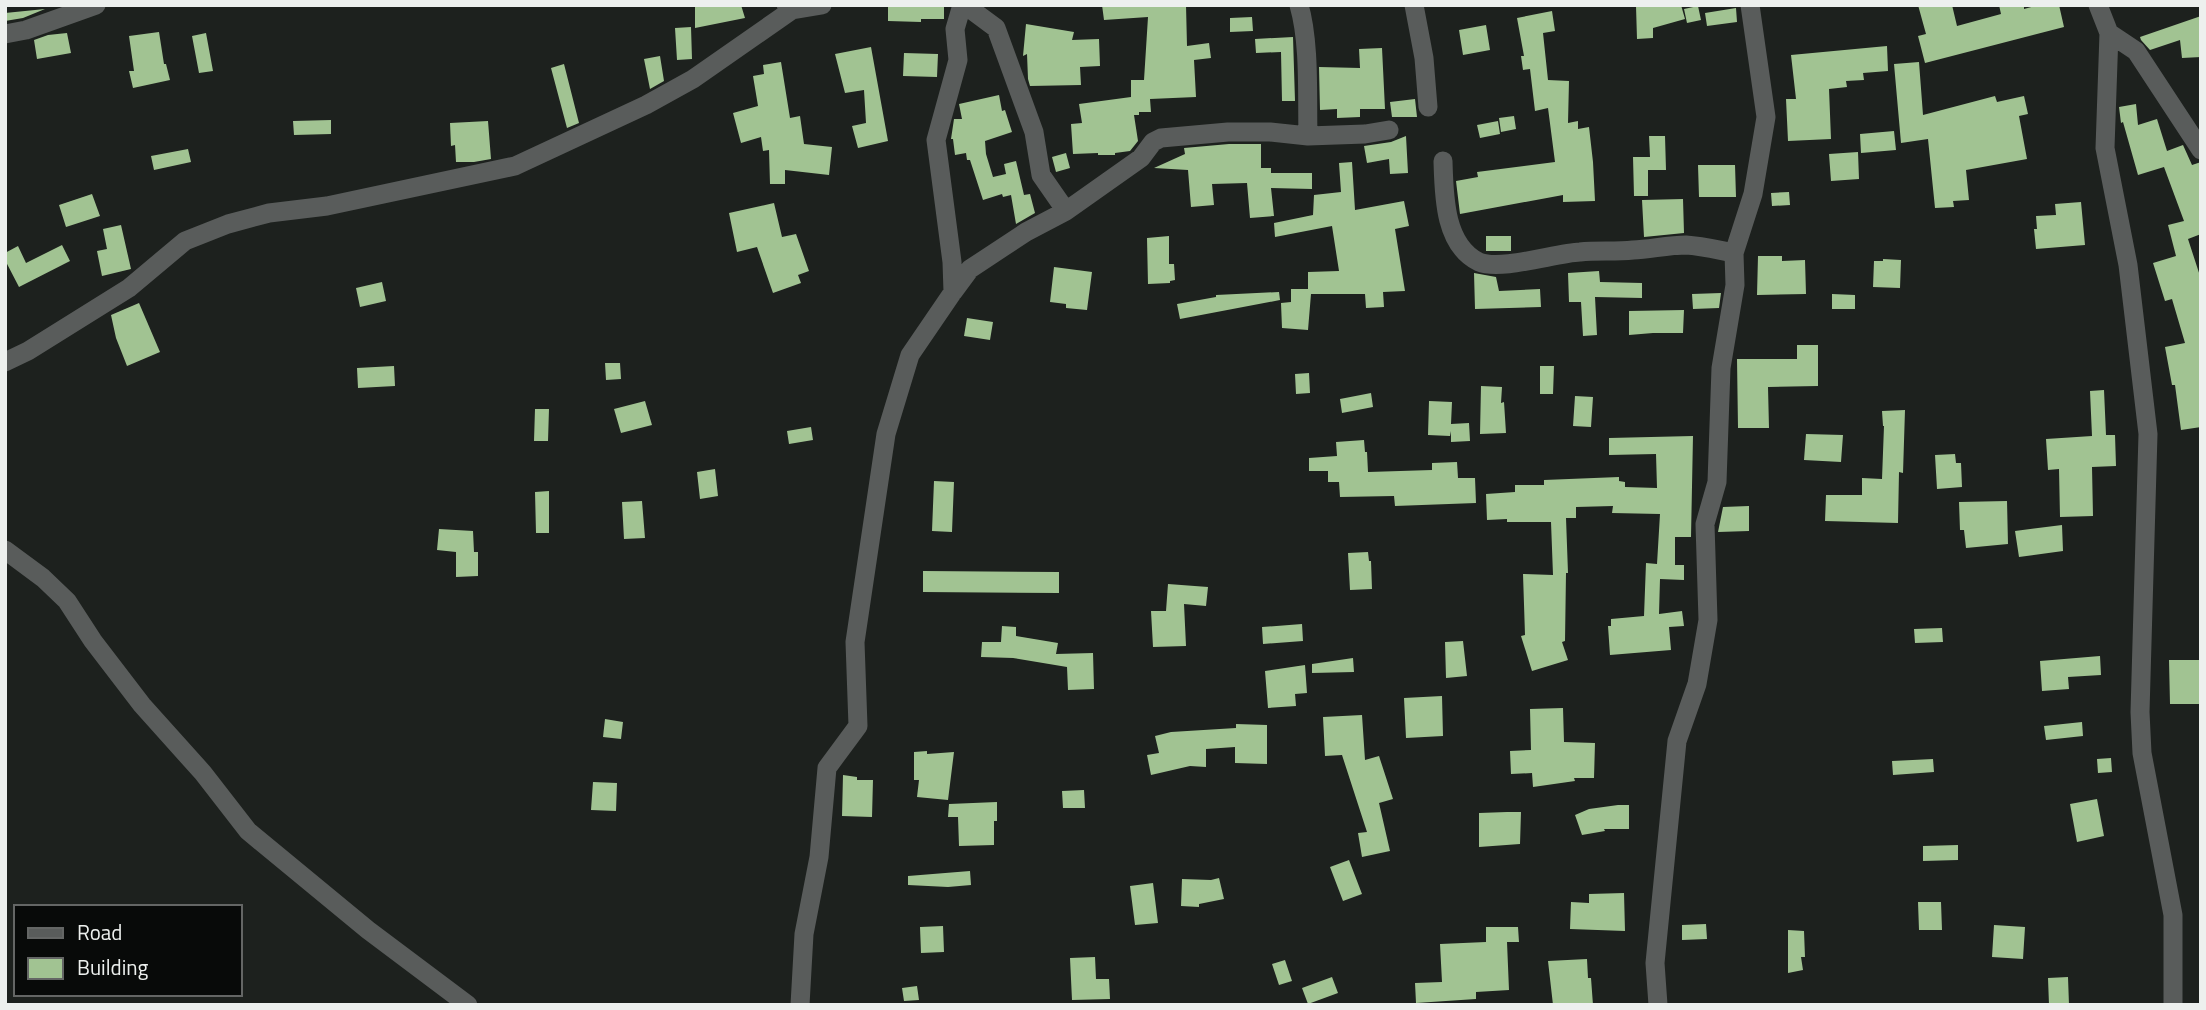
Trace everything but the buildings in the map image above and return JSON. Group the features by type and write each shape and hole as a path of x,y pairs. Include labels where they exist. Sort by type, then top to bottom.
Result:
{"street":[{"path":"5,34 26,30 96,5"},
{"path":"5,362 28,351 129,288 185,241 228,223 269,213 327,206 515,166 681,86 789,7 822,5"},
{"path":"953,292 952,262 936,140 958,60 955,29 964,5 996,28 1034,132 1041,175 1066,211"},
{"path":"1298,5 1302,18 1306,68 1308,136"},
{"path":"1414,5 1424,58 1428,107"},
{"path":"1658,1005 1655,963 1677,741 1697,684 1708,620 1705,524 1717,482 1721,368 1735,285 1734,253 1753,194 1766,117 1750,5"},
{"path":"2098,5 2109,33 2105,148 2128,265 2148,434 2140,712 2142,753 2173,915 2173,1005"},
{"path":"2109,33 2136,51 2201,150"},
{"path":"800,1005 804,934 819,857 827,768 858,726 855,642 886,434 910,355 970,269 1026,232 1066,211 1140,158 1153,142 1161,138 1228,132 1308,136 1365,134 1389,130"},
{"path":"1443,162 1448,219 1454,235 1469,254 1480,262 1492,264 1541,260 1577,252 1629,251 1684,245 1734,253"},
{"path":"5,550 43,578 67,601 93,641 142,705 203,773 248,831 368,930 468,1005"}]}
